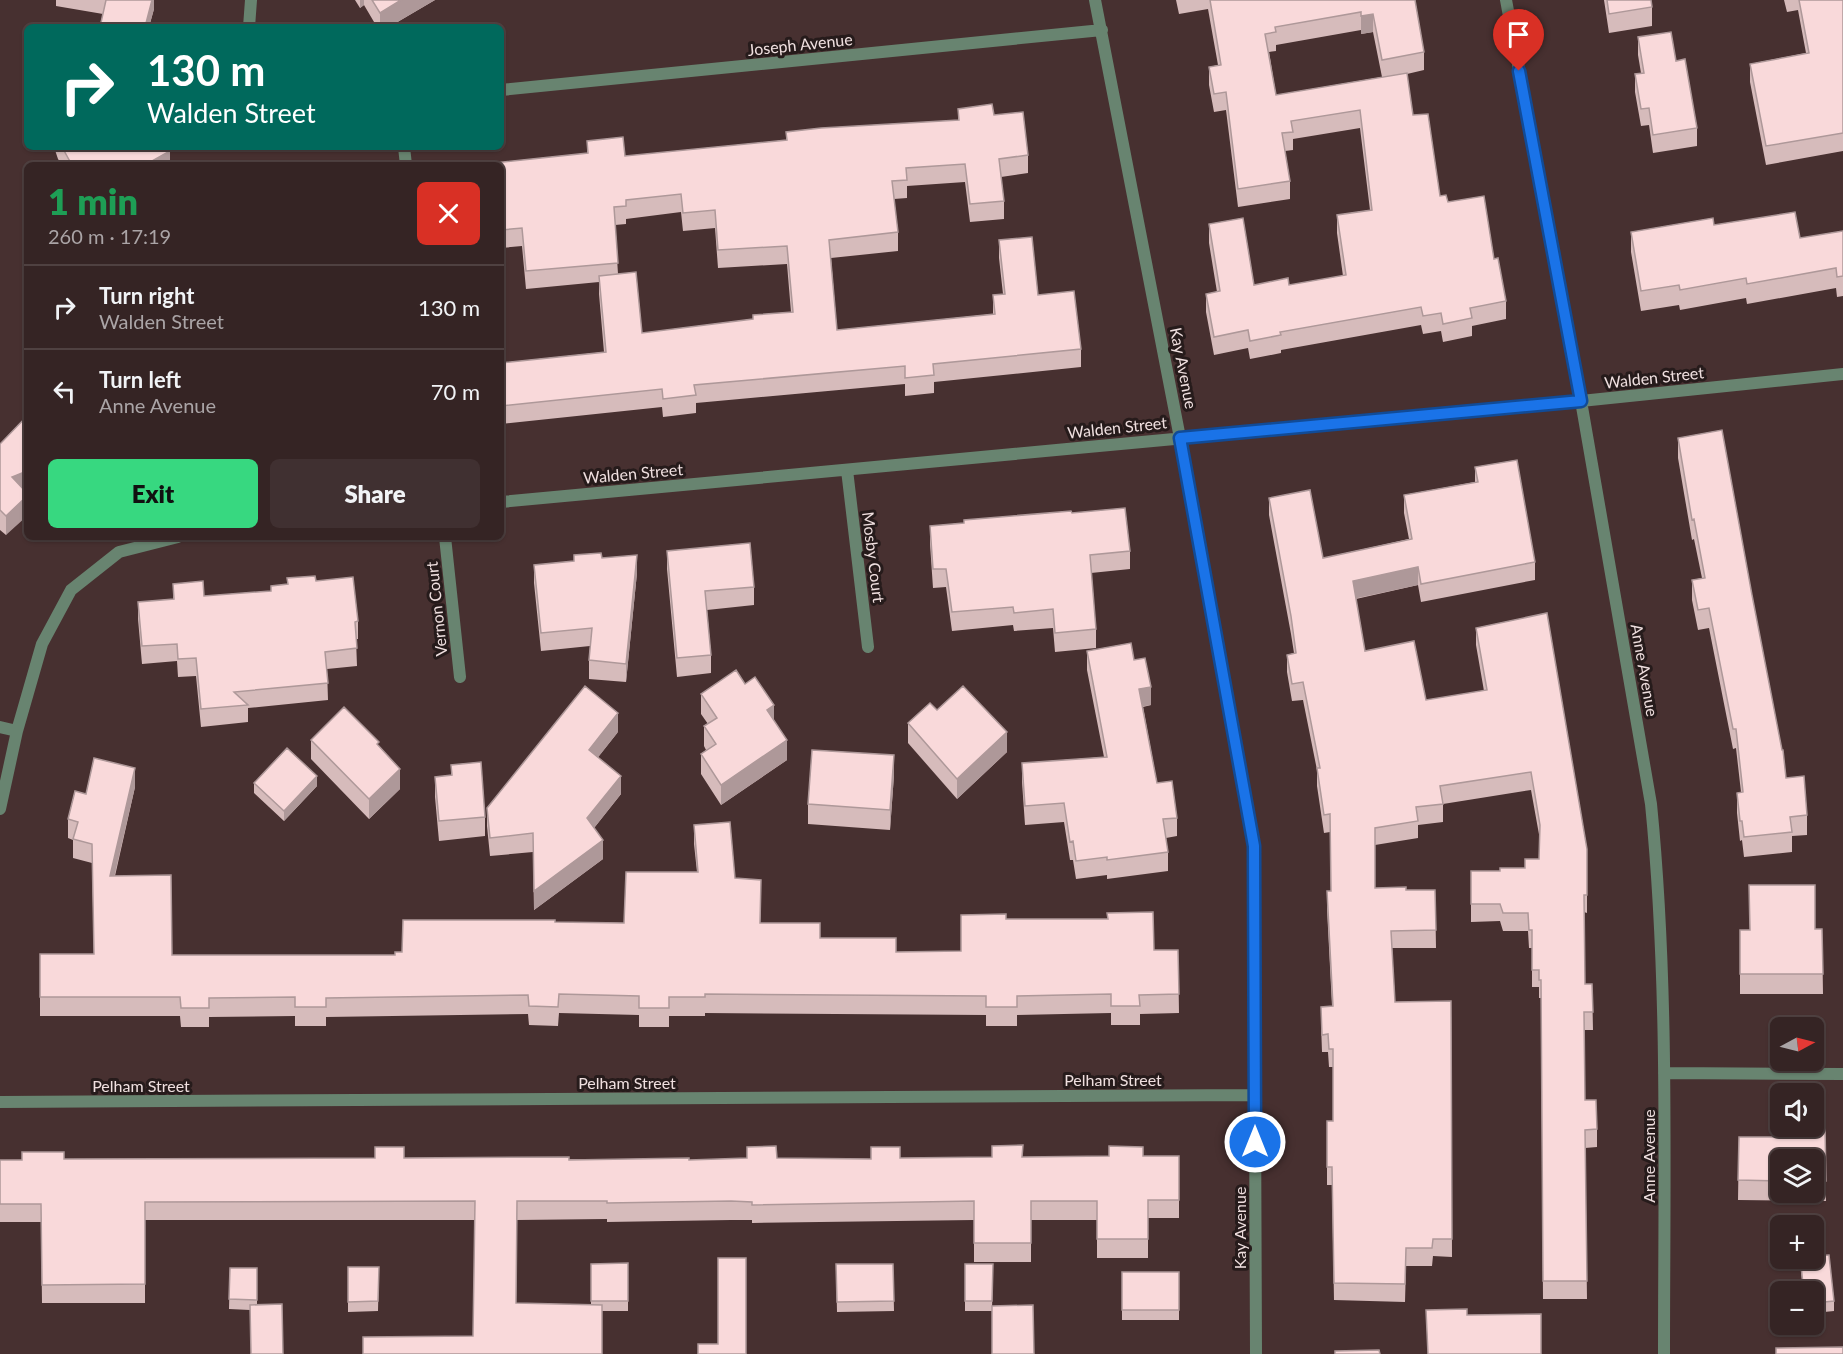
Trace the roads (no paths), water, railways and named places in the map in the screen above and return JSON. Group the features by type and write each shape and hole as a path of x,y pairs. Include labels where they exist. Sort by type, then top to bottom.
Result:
{"street":[{"path":"249,24 251,0"},
{"name":"Kay Avenue","path":"1095,0 1180,438 1254,846 1256,1354"},
{"name":"Anne Avenue","path":"1506,0 1581,401 1651,804 1656,850 1664,1073 1664,1354"},
{"name":"Joseph Avenue","path":"504,90 1102,30"},
{"name":"Walden Street","path":"504,502 1581,401 1843,374"},
{"name":"Mosby Court","path":"847,470 868,647"},
{"path":"0,809 17,731 42,644 71,590 119,552 166,540"},
{"name":"Vernon Court","path":"445,540 460,677"},
{"path":"0,727 17,731"},
{"path":"1664,1073 1843,1074"},
{"name":"Pelham Street","path":"0,1102 1255,1095"}]}
